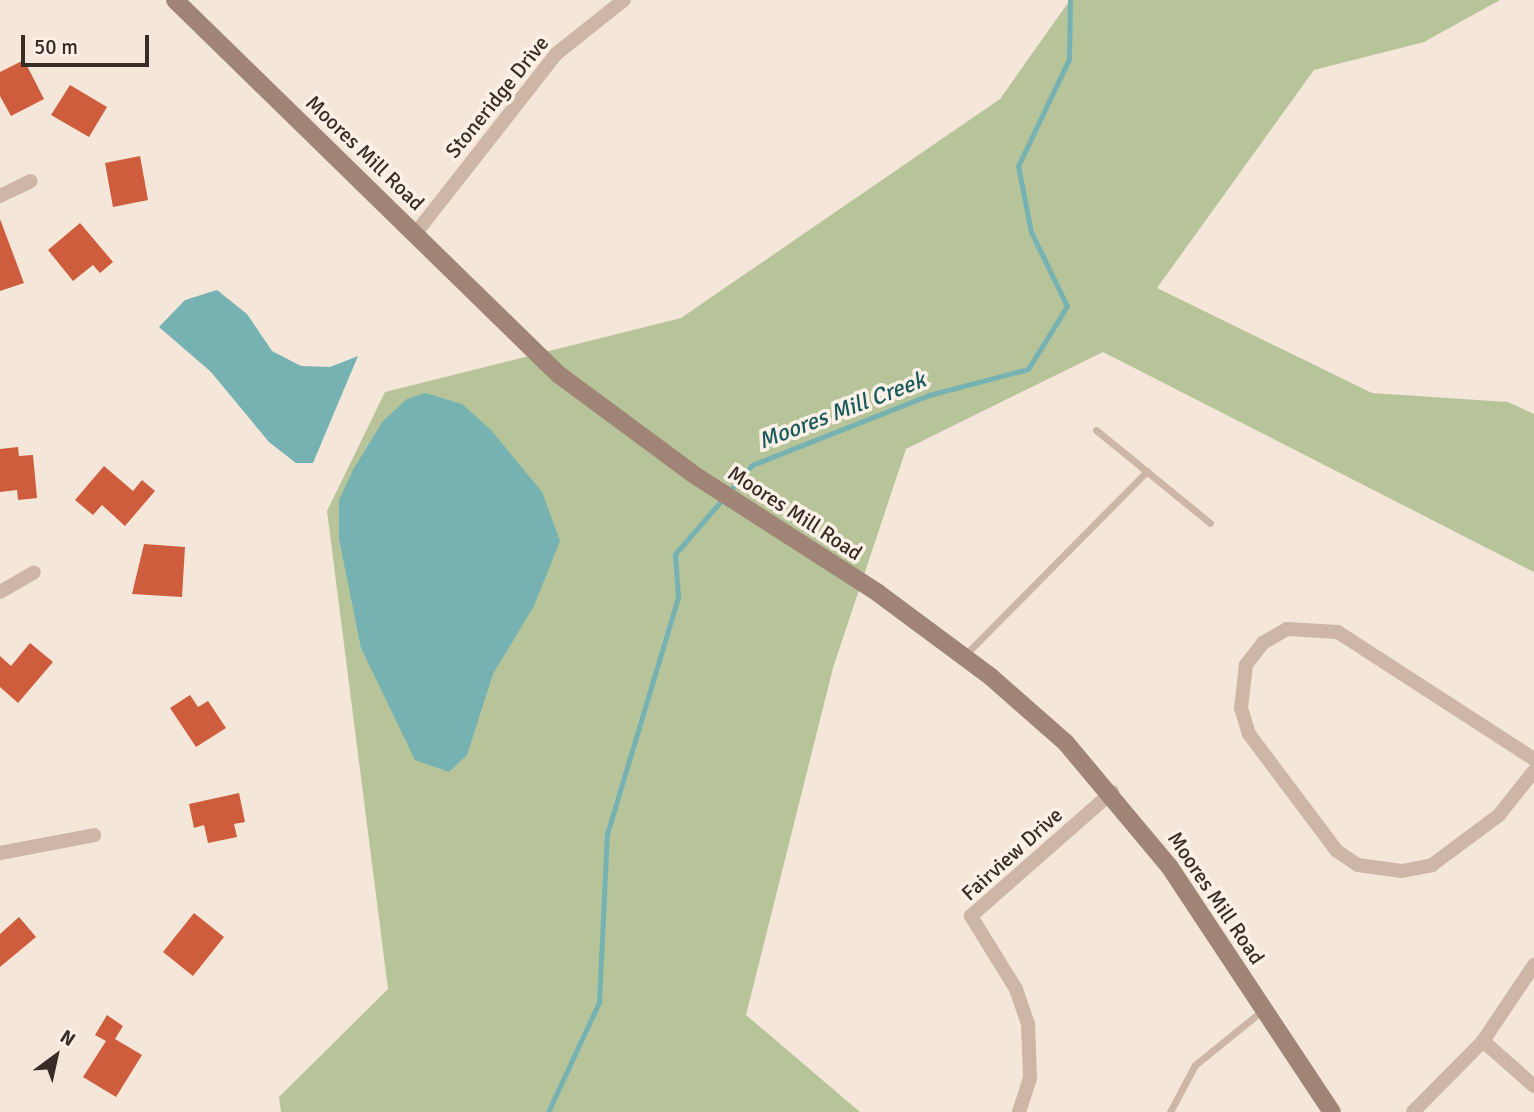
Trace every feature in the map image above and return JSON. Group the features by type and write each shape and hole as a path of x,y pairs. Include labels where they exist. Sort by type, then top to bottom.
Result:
{"street":[{"name":"Moores Mill Road","path":"175,0 558,374 696,476 963,656 1066,743 1112,792 1264,1009 1332,1112"},
{"name":"Stoneridge Drive","path":"415,234 555,54 624,0"},
{"path":"0,196 31,181"},
{"path":"0,593 34,572"},
{"path":"1534,759 1338,632 1287,629 1264,643 1246,664 1241,708 1249,734 1337,851 1357,865 1402,871 1432,865 1499,815 1534,771"},
{"name":"Fairview Drive","path":"1019,1112 1031,1069 1028,1024 1016,989 971,916 1112,792"},
{"path":"0,853 94,835"},
{"path":"1413,1112 1483,1041 1534,965"},
{"path":"1483,1041 1534,1086"}],"lane":[{"path":"1096,430 1210,523"},
{"path":"963,656 1147,471"},
{"path":"1170,1112 1195,1065 1264,1009"}],"green space":[{"path":"1070,0 1500,0 1424,42 1314,70 1157,288 1372,393 1508,402 1534,414 1534,572 1103,352 906,449 833,668 746,1015 860,1112 281,1112 279,1097 388,989 327,511 385,392 681,318 1000,99"}],"water":[{"path":"217,290 247,314 272,351 301,366 330,367 358,356 313,463 296,463 269,442 211,372 159,327 185,300"},
{"path":"425,393 462,404 491,430 542,492 560,541 534,606 493,674 467,755 449,772 415,760 361,648 339,539 339,500 354,468 383,421 407,399"}],"building":[{"path":"24,60 44,99 11,116 0,96 0,72"},
{"path":"70,85 107,107 89,137 51,115"},
{"path":"140,156 148,200 113,207 105,163"},
{"path":"0,219 24,283 0,291"},
{"path":"80,223 113,262 100,273 93,265 73,281 48,250"},
{"path":"18,447 19,456 33,455 37,498 18,500 17,490 0,492 0,449"},
{"path":"104,466 133,491 142,480 155,491 125,526 102,505 93,515 75,500"},
{"path":"144,544 185,547 182,597 132,594"},
{"path":"30,643 53,662 18,703 0,687 0,656 11,666"},
{"path":"190,695 198,707 208,701 226,728 196,747 170,708"},
{"path":"239,793 245,822 234,824 237,837 208,843 204,825 194,828 189,804"},
{"path":"194,913 224,937 193,976 163,952"},
{"path":"19,917 36,937 0,967 0,934"},
{"path":"107,1015 123,1026 115,1039 142,1055 116,1097 83,1077 106,1041 95,1035"}],"waterway":[{"name":"Moores Mill Creek","path":"548,1112 599,1002 607,834 678,597 675,554 752,465 929,395 1028,369 1067,306 1031,232 1018,166 1069,59 1070,0"}]}
